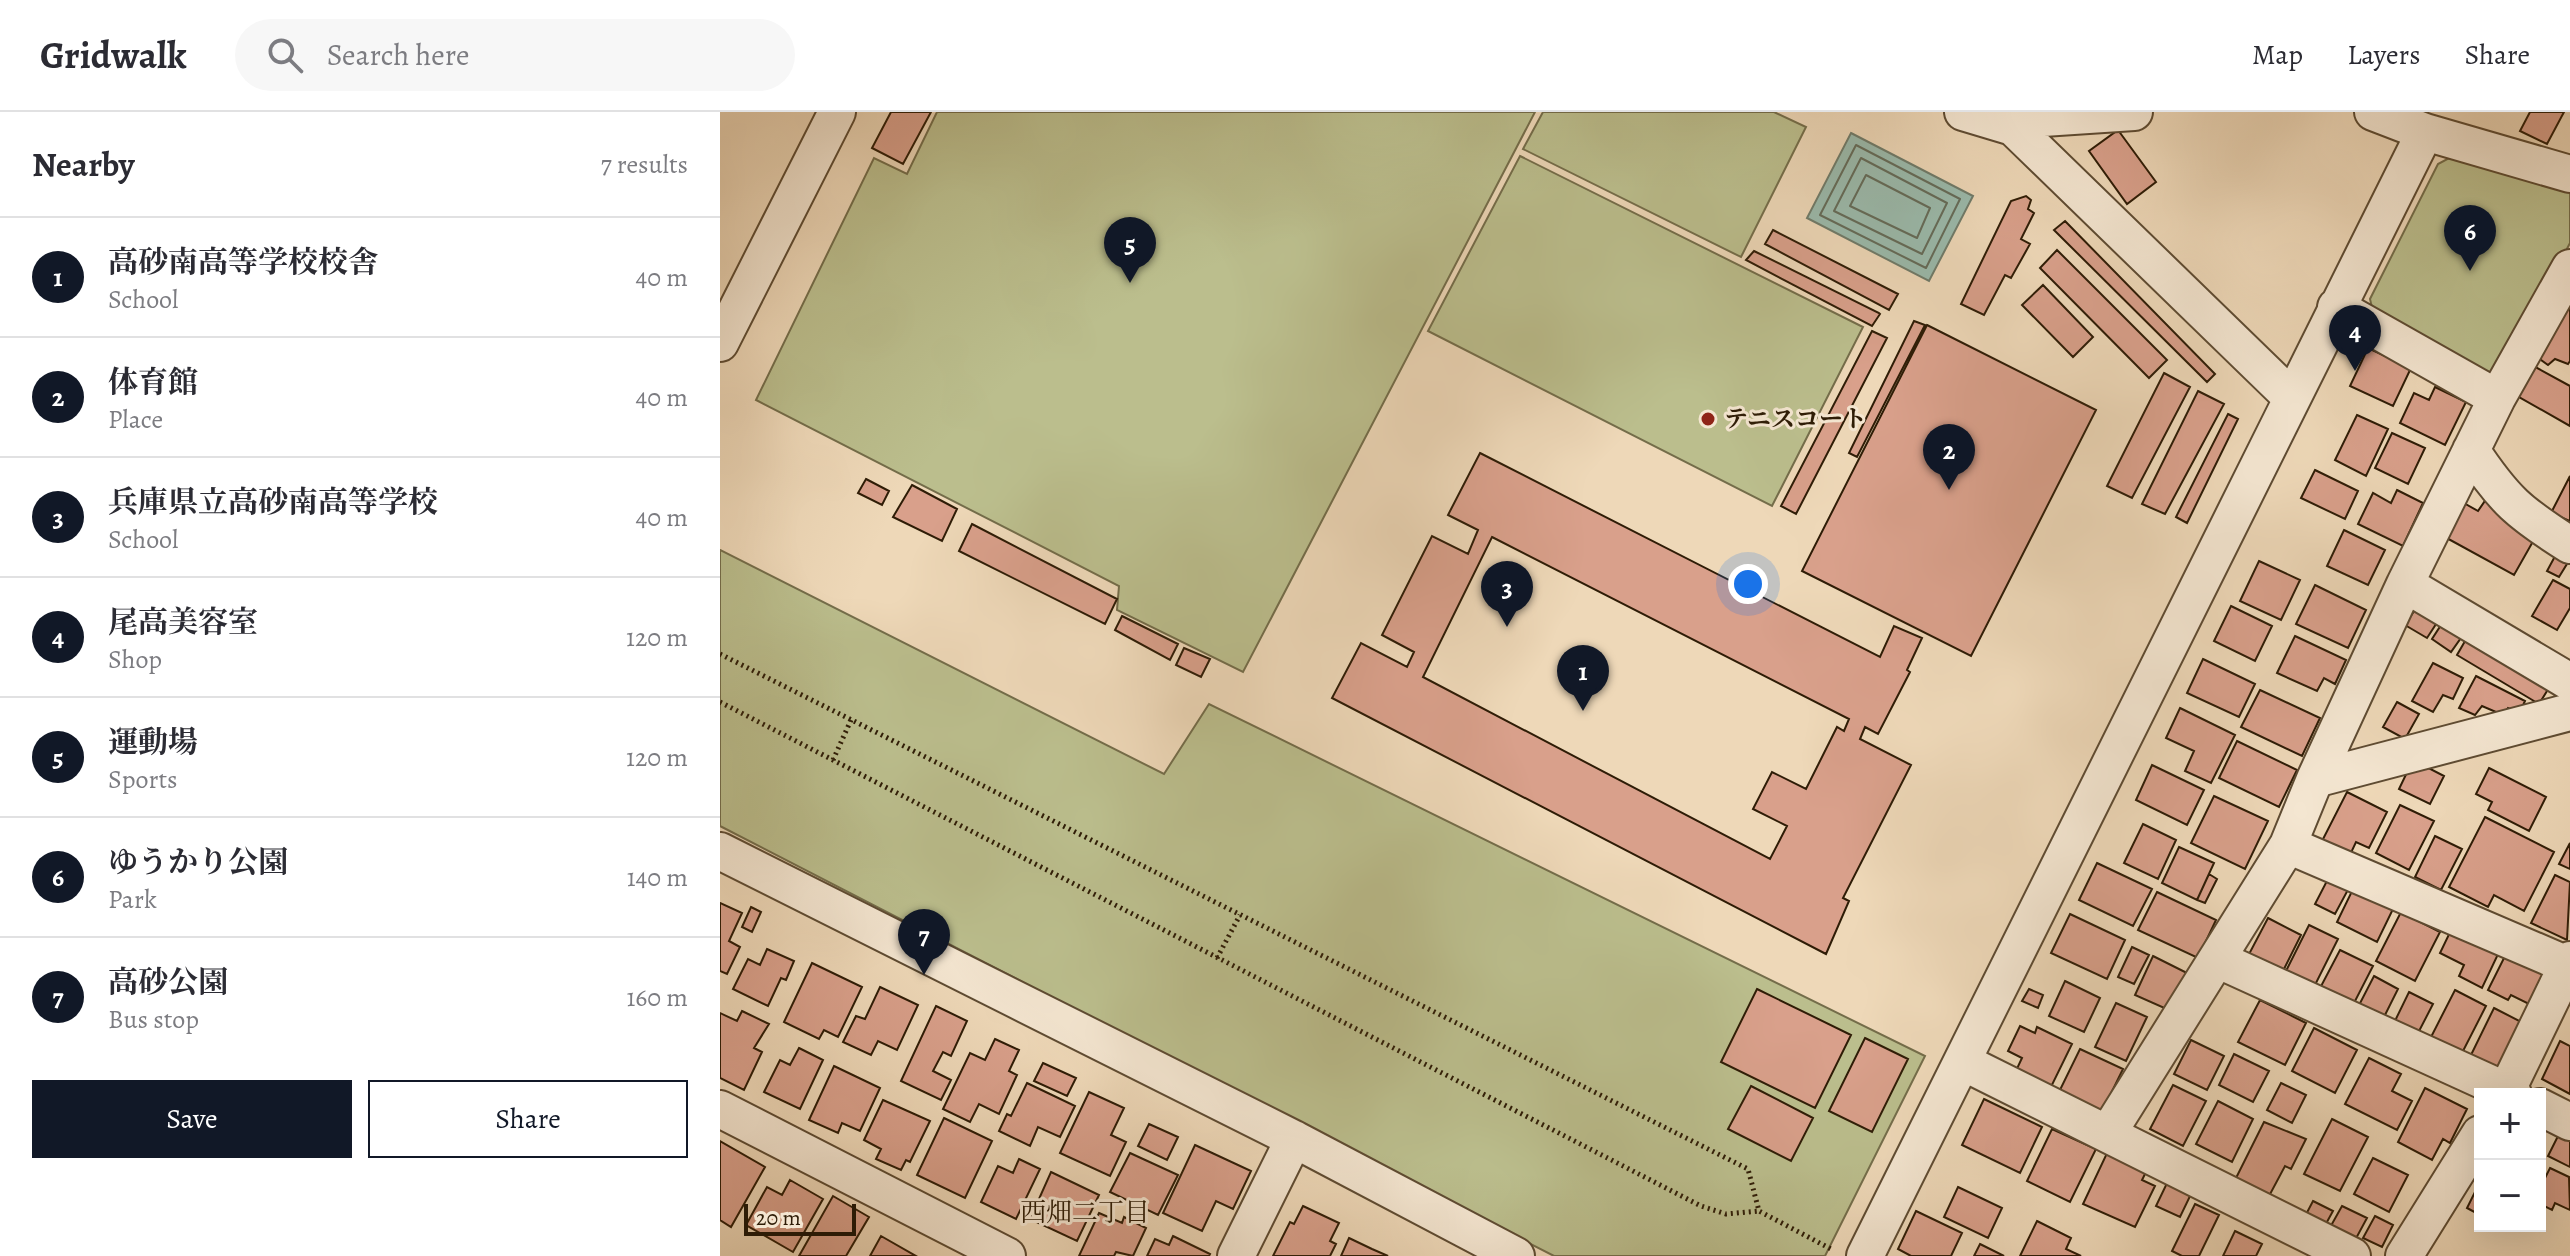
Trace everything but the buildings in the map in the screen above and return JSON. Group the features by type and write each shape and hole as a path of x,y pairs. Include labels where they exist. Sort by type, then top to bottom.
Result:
{"street":[{"path":"720,343 732,291 837,112"},
{"path":"1963,112 2013,127 2291,397"},
{"path":"2013,127 2043,118 2134,112"},
{"path":"2373,112 2425,132 2570,174"},
{"path":"1850,1254 1963,1062 2425,132"},
{"path":"2108,1133 2219,960 2288,845 2405,584 2497,398 2570,268"},
{"path":"2336,307 2497,398"},
{"path":"2471,450 2501,495 2524,515 2570,545"},
{"path":"2405,584 2570,682"},
{"path":"2315,779 2570,712"},
{"path":"2288,845 2569,963 2510,1088"},
{"path":"720,851 1294,1139 1516,1256"},
{"path":"2219,960 2497,1088"},
{"path":"1963,1062 2352,1256"},
{"path":"720,1109 1007,1256"},
{"path":"2546,1110 2570,1122"},
{"path":"1236,1256 1294,1139"},
{"path":"2404,1256 2474,1144"}],"path":[{"path":"720,654 1748,1169 1759,1211"},
{"path":"720,702 1701,1206 1726,1214 1759,1211 1850,1254"},
{"path":"833,760 851,720"},
{"path":"1217,958 1240,915"}],"green space":[{"path":"937,112 1535,112 1243,672 1117,610 1119,586 756,400 874,158 907,174"},
{"path":"1543,112 1774,112 1806,127 1741,257 1523,149"},
{"name":"テニスコート","path":"1520,156 1863,327 1772,506 1428,331"},
{"path":"2451,157 2570,186 2570,243 2499,379 2375,321 2370,299 2438,164"},
{"path":"720,550 1164,774 1209,704 1925,1056 1825,1256 1554,1256 720,826"}],"water":[{"path":"1851,133 1973,196 1929,281 1807,218"}],"place":[{"name":"ゆうかり公園","path":"2470,271"},
{"name":"運動場","path":"1130,283"},
{"name":"尾高美容室","path":"2355,371"},
{"name":"テニスコート","path":"1708,419"},
{"name":"体育館","path":"1949,490"},
{"name":"兵庫県立高砂南高等学校","path":"1507,627"},
{"name":"高砂南高等学校校舎","path":"1583,711"},
{"name":"高砂公園","path":"924,975"}],"district":[{"name":"西畑二丁目","path":"1085,1212"}]}
